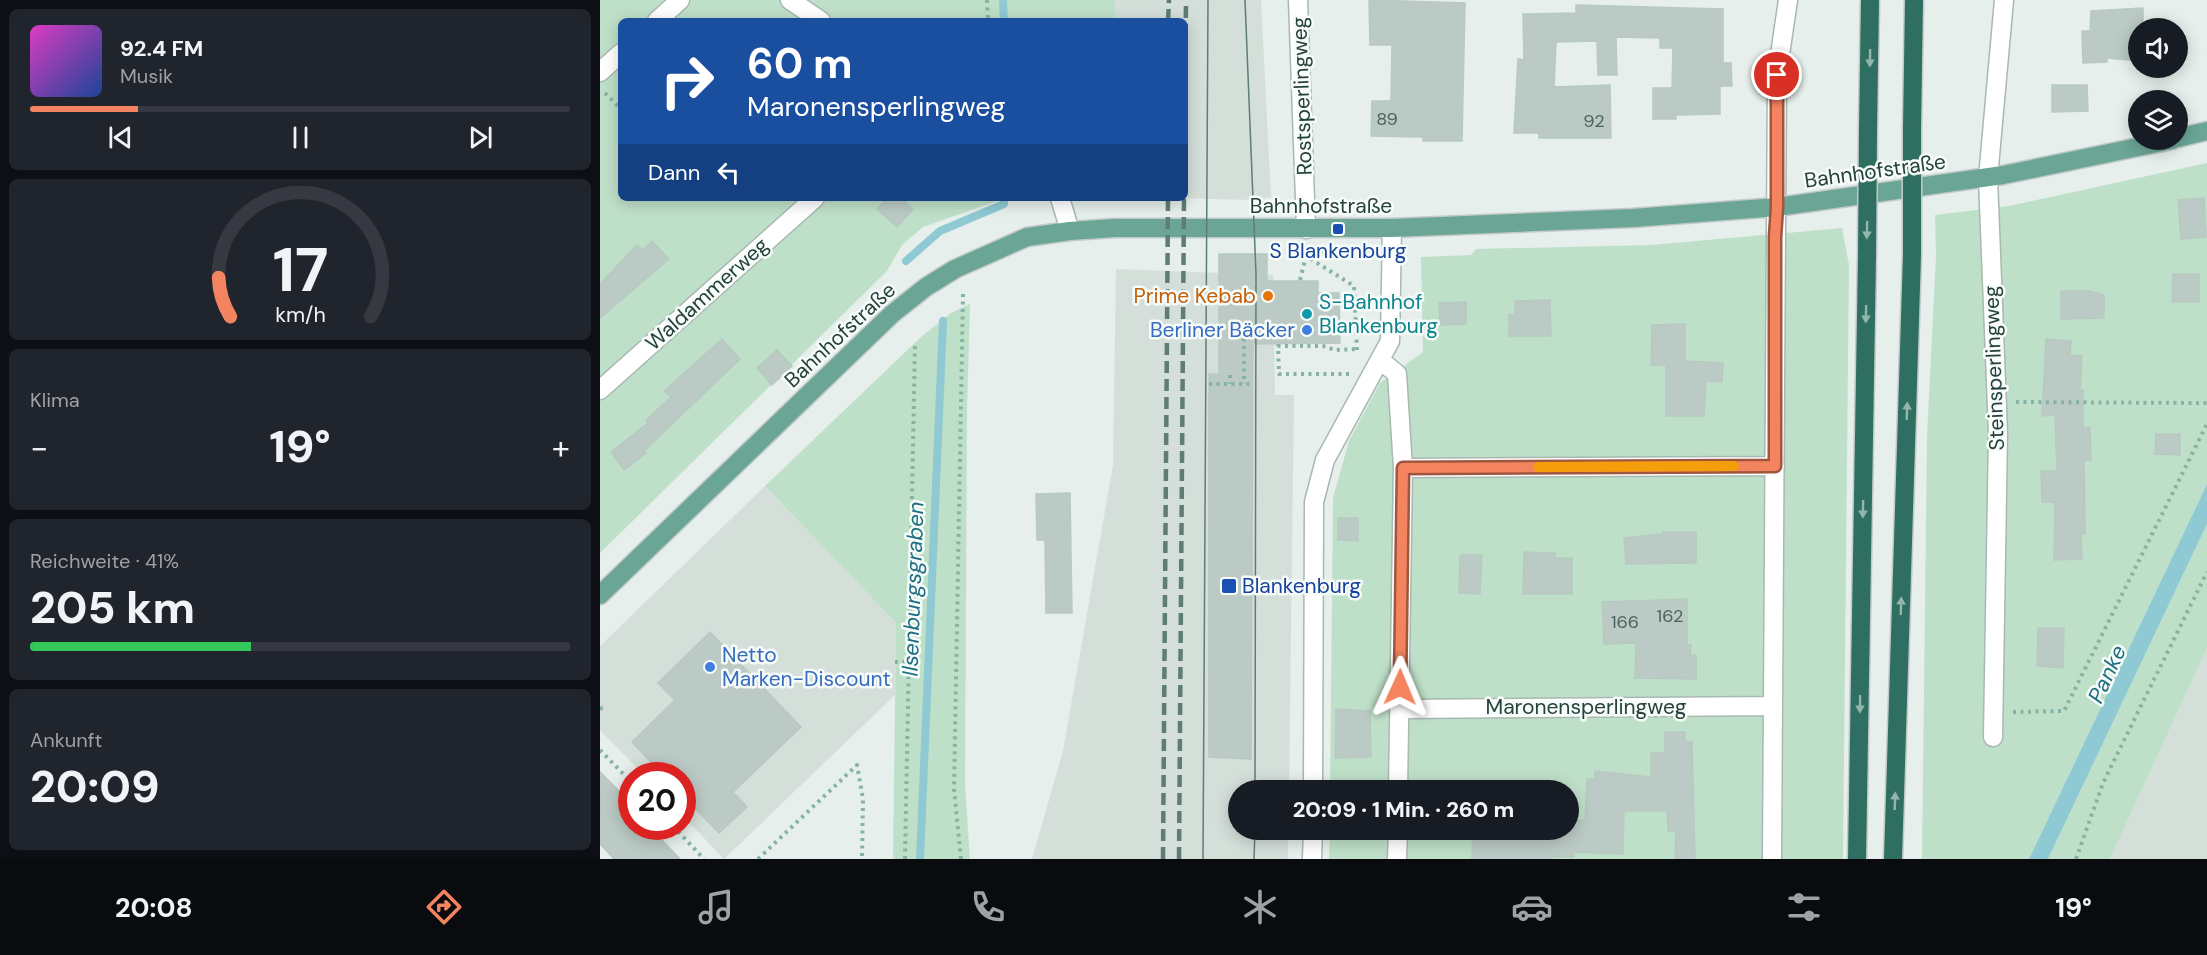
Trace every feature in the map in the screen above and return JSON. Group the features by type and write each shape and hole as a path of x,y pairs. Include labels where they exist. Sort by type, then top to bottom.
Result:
{"highway":[{"path":"1857,859 1870,0"},
{"path":"1893,859 1912,255 1914,0"}],"main road":[{"path":"2188,136 2207,131"},
{"name":"Bahnhofstraße","path":"600,595 867,337 926,287 955,269 1027,237 1115,228 1392,228 1633,218 1777,207 1988,178 2128,150"}],"street":[{"path":"660,18 680,0"},
{"path":"790,0 817,18"},
{"name":"Rostsperlingweg","path":"1298,0 1306,229"},
{"path":"1772,859 1777,75 1788,0"},
{"name":"Steinsperlingweg","path":"1993,737 1996,402 1988,178 2004,0"},
{"path":"600,72 618,56"},
{"name":"Waldammerweg","path":"600,390 812,201"},
{"path":"1061,201 1070,231"},
{"path":"1313,780 1314,502 1324,460 1390,341 1392,228"},
{"path":"1380,360 1397,374 1403,468 1398,780"},
{"path":"1403,468 1775,466"},
{"name":"Maronensperlingweg","path":"1400,709 1772,706"},
{"path":"1312,859 1313,840"},
{"path":"1397,859 1398,840"}],"path":[{"path":"987,0 988,18"},
{"path":"600,88 618,106"},
{"path":"1300,280 1306,256 1354,286 1356,349"},
{"path":"961,859 954,789 963,294"},
{"path":"1245,331 1245,384"},
{"path":"905,859 915,344"},
{"path":"1355,374 1279,374 1278,346 1323,346 1335,350 1356,349 1380,360"},
{"path":"1230,375 1230,384"},
{"path":"1209,384 1251,384"},
{"path":"1996,402 2207,404"},
{"path":"1993,712 2064,711 2207,424"},
{"path":"2076,859 2103,783 2207,572"},
{"path":"895,662 910,662"},
{"path":"600,708 607,710"},
{"path":"600,750 618,769"},
{"path":"758,859 857,765 862,799 862,859"},
{"path":"686,840 704,859"}],"shaded area":[{"path":"1116,0 1261,0 1271,197 1254,200 1188,198 1188,18 1114,18"},
{"path":"1116,269 1273,275 1275,395 1294,395 1289,780 1228,780 1228,840 1288,840 1288,859 1032,859 1063,751 1113,465"},
{"path":"765,486 896,623 895,695 724,859 696,830 696,762 631,762 600,730 600,646"},
{"path":"2207,648 2207,859 2110,859"}],"green space":[{"path":"600,0 1116,0 1114,18 618,18 618,201 997,201 923,227 902,245 887,271 600,553"},
{"path":"2207,163 2207,484 2029,859 1922,859 1927,436 1936,255 1935,215 2009,206"},
{"path":"1842,228 1849,265 1843,859 1329,859 1330,840 1579,840 1579,780 1330,780 1333,498 1349,441 1380,383 1423,352 1421,257 1471,255 1476,249 1651,245"},
{"path":"970,304 967,409 965,786 970,859 893,859 896,623 765,486 921,337 951,313"},
{"path":"2207,524 2207,648 2110,859 2048,859"}],"water":[{"path":"2207,484 2207,524 2048,859 2029,859"}],"building":[{"path":"1369,0 1465,3 1462,141 1423,141 1423,137 1371,136 1372,101 1391,101 1392,45 1370,45"},
{"path":"1576,5 1723,9 1723,63 1731,63 1732,86 1720,86 1720,114 1676,115 1676,119 1653,119 1653,88 1672,88 1673,48 1660,48 1660,38 1616,37 1617,75 1598,75 1597,41 1556,42 1554,87 1610,85 1611,138 1539,138 1539,133 1514,133 1518,59 1524,60 1523,14 1576,13"},
{"path":"2143,8 2143,18 2128,18 2128,60 2107,58 2107,62 2083,63 2082,31 2090,31 2091,11"},
{"path":"2052,85 2087,85 2088,111 2052,112"},
{"path":"2204,198 2206,237 2181,239 2178,200"},
{"path":"884,201 904,201 913,209 897,227 877,209"},
{"path":"652,241 669,259 600,318 600,284 637,245 643,250"},
{"path":"1219,254 1267,254 1267,281 1318,281 1318,293 1339,293 1340,343 1253,344 1251,759 1209,757 1209,374 1219,374"},
{"path":"2173,274 2199,274 2199,302 2172,302"},
{"path":"2061,291 2089,291 2104,295 2104,318 2061,319"},
{"path":"1550,300 1551,336 1509,336 1509,315 1515,314 1515,301"},
{"path":"1466,302 1466,324 1440,325 1439,303"},
{"path":"1685,324 1685,361 1723,363 1722,382 1706,381 1704,416 1666,416 1666,365 1651,365 1652,325"},
{"path":"722,339 740,359 644,451 646,453 624,470 611,452 648,423 646,420 671,397 664,391"},
{"path":"2046,339 2071,341 2070,355 2082,356 2080,390 2083,390 2083,428 2090,427 2091,460 2084,460 2085,534 2081,535 2082,559 2054,560 2055,502 2042,502 2041,471 2057,471 2055,415 2042,416"},
{"path":"777,350 792,366 772,385 757,368"},
{"path":"2156,434 2180,434 2180,455 2155,454"},
{"path":"1070,493 1072,613 1046,613 1045,540 1037,540 1036,494"},
{"path":"1338,518 1358,518 1358,541 1338,540"},
{"path":"1663,532 1696,532 1696,563 1626,564 1624,538 1663,534"},
{"path":"1524,552 1555,553 1555,558 1572,558 1572,594 1523,594"},
{"path":"1460,555 1482,555 1480,594 1459,593"},
{"path":"1687,599 1687,645 1691,645 1690,655 1696,655 1696,679 1635,678 1636,643 1604,644 1602,602"},
{"path":"2038,628 2064,628 2063,668 2037,666"},
{"path":"710,632 801,727 733,792 747,807 719,833 696,809 696,762 651,762 632,742 675,700 658,683"},
{"path":"1336,709 1370,711 1371,757 1335,758"},
{"path":"1665,732 1685,732 1685,741 1692,742 1695,859 1675,859 1676,831 1668,831 1667,811 1624,811 1623,854 1574,852 1574,857 1552,857 1552,859 1472,859 1473,840 1579,840 1579,820 1585,820 1587,779 1595,779 1595,771 1651,777 1651,753 1665,753"},
{"path":"600,772 618,790 618,840 662,840 680,859 614,859 600,844"}],"waterway":[{"name":"Ilsenburgsgraben","path":"1003,0 1004,18"},
{"name":"Ilsenburgsgraben","path":"906,261 940,231 1004,204 1004,201"},
{"name":"Ilsenburgsgraben","path":"920,859 943,321"}],"tram line":[{"path":"1203,859 1208,0"},
{"path":"1245,0 1256,274 1255,780"},
{"path":"1254,859 1255,840"}],"railway":[{"path":"1168,18 1169,0"},
{"path":"1186,0 1186,18"},
{"path":"1163,859 1168,201"},
{"path":"1179,859 1184,201"}],"slow traffic":[{"path":"1538,467 1734,466"}],"place":[{"name":"S Blankenburg","path":"1338,229"},
{"name":"Prime Kebab","path":"1268,296"},
{"name":"S-Bahnhof Blankenburg","path":"1307,314"},
{"name":"Berliner Bäcker","path":"1307,330"},
{"name":"Blankenburg","path":"1229,586"},
{"name":"Netto Marken-Discount","path":"710,667"}],"route":[{"path":"1400,687 1403,468 1775,466 1777,75"}],"water label":[{"name":"Panke","path":"2107,674"}]}
